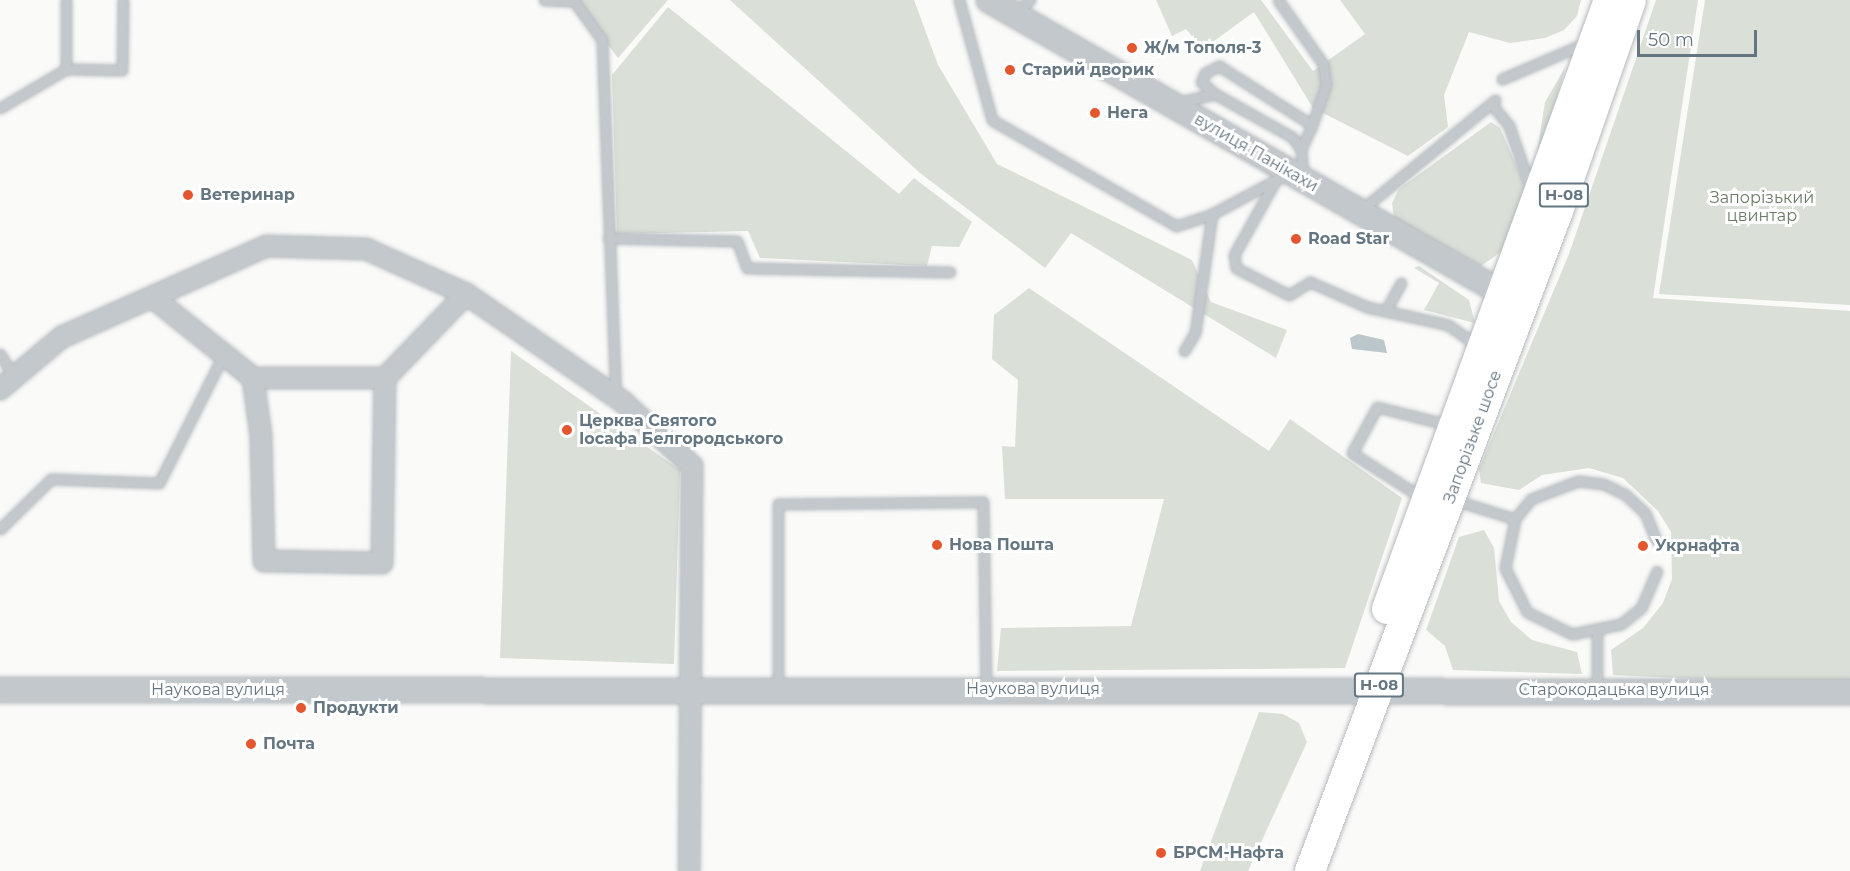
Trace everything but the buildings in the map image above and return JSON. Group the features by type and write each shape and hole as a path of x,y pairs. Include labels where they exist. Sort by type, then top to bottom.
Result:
{"main road":[{"name":"Запорізьке шосе","path":"1438,500 1454,426 1484,348 1514,300 1537,207 1609,0"},
{"name":"Запорізьке шосе","path":"1310,871 1368,688 1514,300 1631,0"},
{"name":"Запорізьке шосе","path":"1288,871 1368,688"}],"street":[{"name":"вулиця Панікахи","path":"989,0 1022,7 1289,178 1358,212 1514,300"},
{"path":"7,383 62,337 266,246 366,249 466,294 616,397 693,466 689,871"},
{"path":"253,378 261,436 264,561 382,562 385,378 466,294"},
{"path":"152,297 253,378 385,378"},
{"name":"Наукова вулиця","path":"0,690 689,692 986,688 1368,688"},
{"name":"Старокодацька вулиця","path":"1368,688 1850,692"}],"lane":[{"path":"66,0 66,69"},
{"path":"0,108 66,69 122,70 123,0"},
{"path":"544,0 574,1 602,40 616,397"},
{"path":"959,0 992,120 1176,226 1212,214 1289,178"},
{"path":"1278,0 1323,64 1326,85 1289,178 1234,255 1236,268 1289,295 1310,282 1386,310 1448,325 1484,348"},
{"path":"1502,79 1596,39"},
{"path":"1301,149 1292,137 1215,94 1201,82 1205,73 1219,66 1312,125"},
{"path":"1172,104 1215,94"},
{"path":"1358,212 1494,103 1509,126 1537,207"},
{"path":"1184,351 1195,333 1212,214"},
{"path":"608,238 737,241 747,268 950,272"},
{"path":"1386,310 1401,283"},
{"path":"0,354 7,383"},
{"path":"0,529 51,479 159,483 224,354"},
{"path":"1454,426 1377,407 1352,453 1438,500 1515,519"},
{"path":"1656,540 1644,513 1603,484 1553,486 1515,519 1505,568 1527,612 1572,634 1597,633 1621,624 1641,608 1657,570"},
{"path":"778,691 778,504 983,502 986,688"},
{"path":"1597,633 1598,689"}],"green space":[{"path":"574,0 668,0 618,58"},
{"path":"730,0 914,0 938,65 997,164 1192,260 1211,302 1287,330 1276,358 1071,233 1045,268 920,173"},
{"path":"1156,0 1261,0 1313,71 1365,34 1340,0 1581,0 1577,16 1564,30 1545,38 1510,43 1469,32 1444,95 1448,127 1408,156 1313,108 1254,12 1203,49 1186,29 1172,36"},
{"path":"1656,0 1698,0 1653,298 1850,311 1850,686 1613,675 1611,650 1643,628 1663,603 1672,579 1671,532 1658,511 1623,478 1589,468 1542,475 1519,490 1481,483 1479,469 1569,254"},
{"name":"Запорізький цвинтар","path":"1705,0 1850,0 1850,305 1659,294"},
{"path":"668,7 899,194 914,178 972,222 959,247 932,246 927,266 760,258 748,231 617,234 612,75"},
{"path":"1566,66 1540,152 1537,153 1545,102"},
{"path":"1491,122 1500,128 1525,185 1505,249 1481,266 1394,218 1392,203 1399,189"},
{"path":"1419,266 1469,300 1475,323 1424,310 1439,283 1414,268"},
{"path":"1029,288 1269,451 1290,419 1402,498 1345,668 997,671 1001,628 1131,626 1164,499 1005,499 1002,446 1015,447 1018,380 992,359 994,315"},
{"path":"511,351 680,470 674,664 500,658"},
{"path":"1484,530 1494,548 1499,601 1511,622 1532,640 1577,652 1582,674 1453,670 1445,646 1426,630 1459,537"},
{"path":"1259,712 1283,714 1299,723 1307,742 1248,871 1200,871"}],"shaded area":[{"path":"1358,334 1384,340 1387,353 1352,349 1350,338"}],"place":[{"name":"Ж/м Тополя-3","path":"1132,48"},
{"name":"Старий дворик","path":"1010,70"},
{"name":"Нега","path":"1095,113"},
{"name":"Ветеринар","path":"188,195"},
{"name":"Road Star","path":"1296,239"},
{"name":"Церква Святого Іосафа Белгородського","path":"567,430"},
{"name":"Нова Пошта","path":"937,545"},
{"name":"Укрнафта","path":"1643,546"},
{"name":"Продукти","path":"301,708"},
{"name":"Почта","path":"251,744"},
{"name":"БРСМ-Нафта","path":"1161,853"}]}
